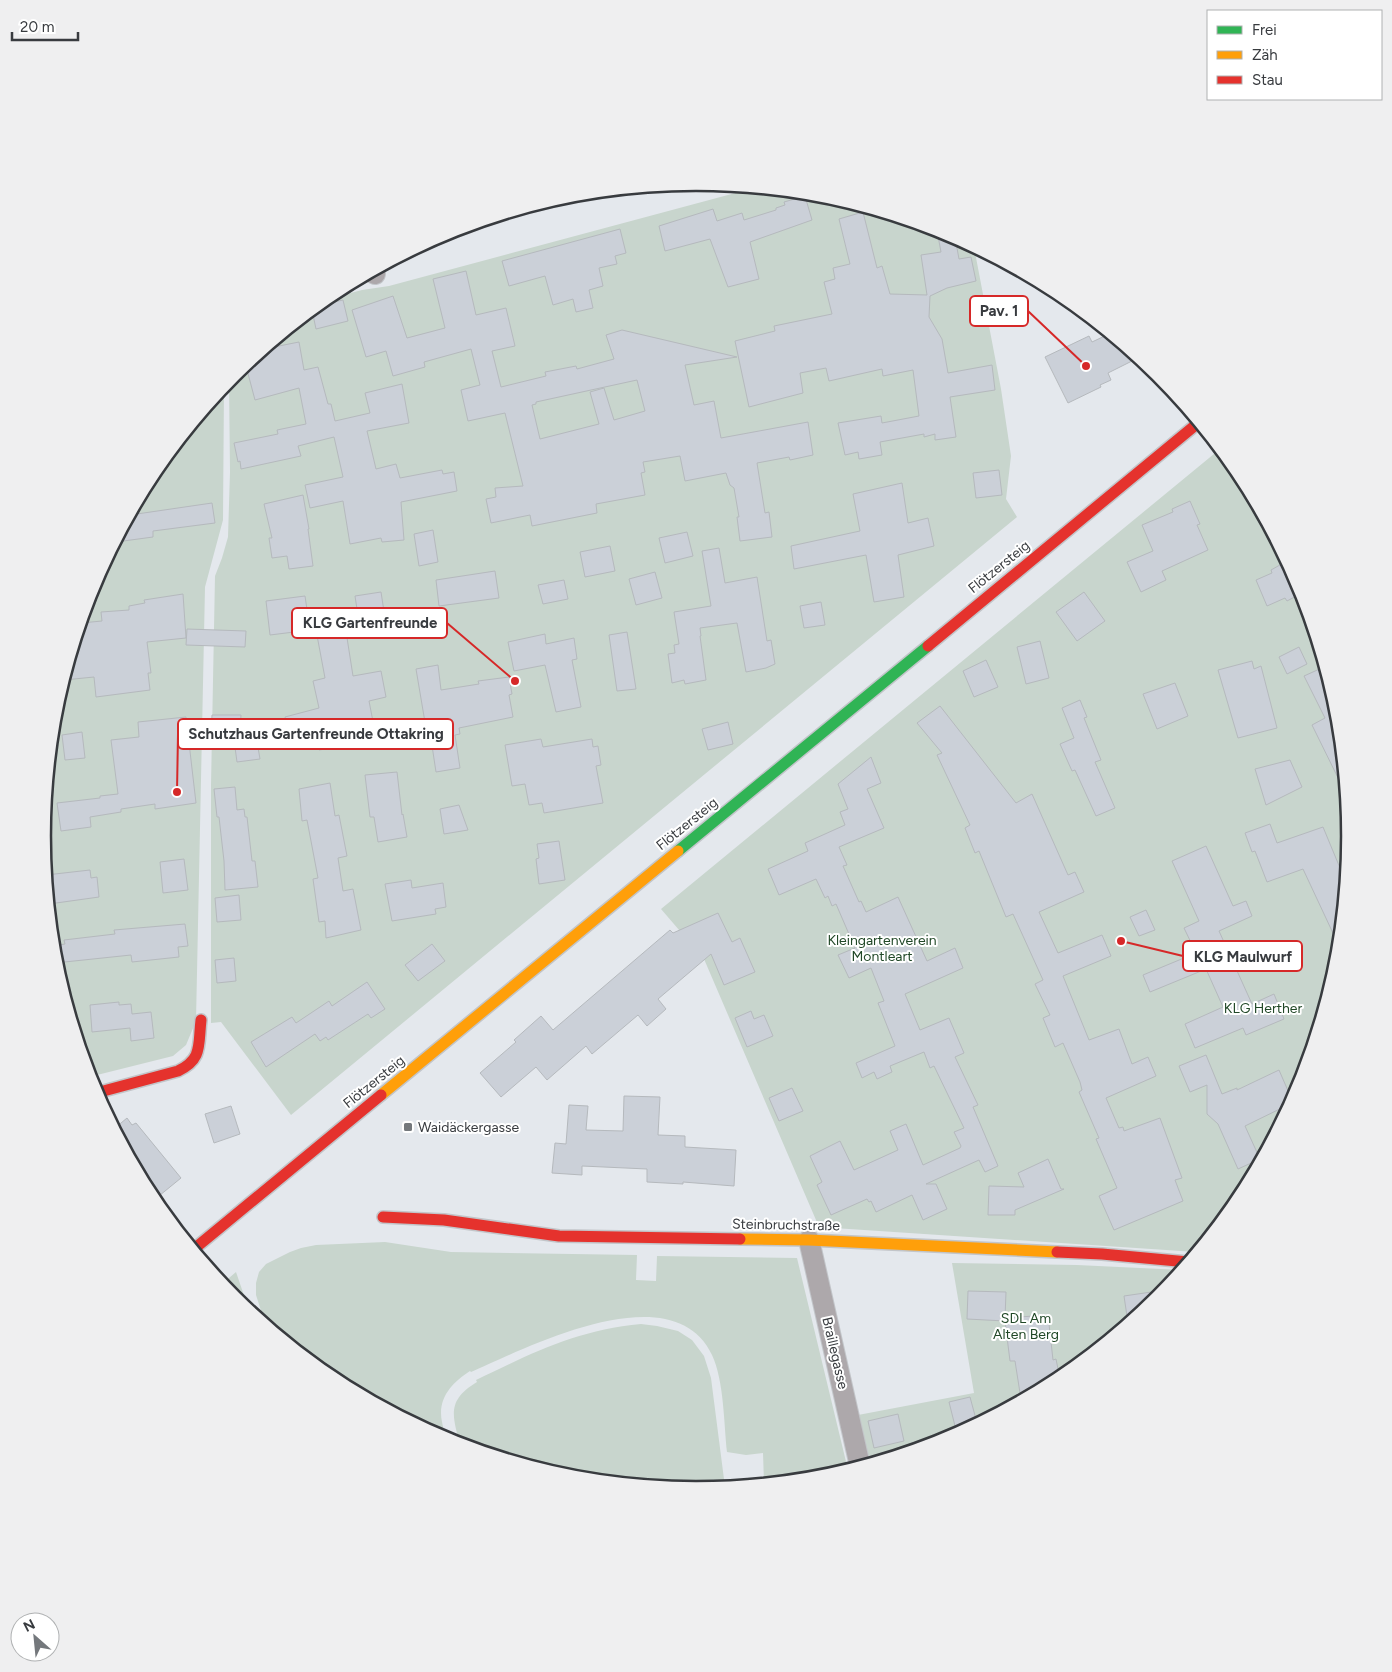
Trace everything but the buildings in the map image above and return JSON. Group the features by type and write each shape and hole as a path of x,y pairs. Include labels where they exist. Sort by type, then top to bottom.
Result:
{"main road":[{"name":"Flötzersteig","path":"198,1245 1194,427"},
{"path":"103,1090 178,1070 195,1061 201,1020"},
{"name":"Steinbruchstraße","path":"383,1217 444,1220 559,1236 809,1240 1102,1254 1181,1261"}],"street":[{"name":"Braillegasse","path":"809,1240 859,1460"}],"green space":[{"path":"736,193 780,197 822,204 863,213 903,225 943,240 976,255 1001,389 1011,456 1006,499 1017,517 291,1115 221,1022 211,1023 211,786 215,576 228,537 229,392 271,351 338,300 349,294 389,286"},
{"path":"224,397 223,520 205,587 196,1021 186,1045 173,1056 97,1075 73,1003 57,920 51,836 53,794 57,752 73,669 100,589 138,514 160,478 184,444"},
{"path":"1215,453 1254,514 1274,551 1292,589 1307,629 1319,669 1335,752 1341,836 1335,920 1319,1003 1307,1043 1292,1083 1254,1158 1232,1194 1189,1252 819,1227 704,959 661,909"},
{"path":"385,1242 451,1252 637,1255 636,1280 656,1281 657,1256 797,1258 846,1463 764,1477 763,1453 746,1455 727,1452 719,1377 712,1355 693,1331 666,1319 634,1317 598,1323 527,1347 470,1371 452,1386 444,1398 441,1413 444,1429 374,1394 338,1372 304,1348 262,1312 256,1295 256,1283 259,1272 266,1264 290,1252 316,1245"},
{"name":"SDL Am Alten Berg","path":"952,1263 1077,1265 1173,1270 1121,1321 1054,1372 981,1414 943,1432 869,1457 858,1415 974,1393"},
{"path":"236,1272 244,1296 240,1292 228,1279"},
{"path":"641,1324 678,1331 692,1340 704,1356 711,1378 724,1480 696,1481 654,1479 570,1468 529,1459 458,1435 454,1416 456,1402 467,1389 477,1382 476,1380 556,1344 596,1331"}],"traffic: fast":[{"path":"678,851 928,646"}],"traffic: slow":[{"path":"381,1095 678,851"},
{"path":"740,1239 809,1240 1057,1252"}],"traffic: jam":[{"path":"928,646 1194,427"},
{"path":"104,1091 178,1071 186,1066 192,1061 198,1050 201,1020"},
{"path":"198,1245 381,1095"},
{"path":"383,1217 444,1220 559,1236 740,1239"},
{"path":"1057,1252 1181,1261"}],"place":[{"name":"Pav. 1","path":"1086,366"},
{"name":"KLG Gartenfreunde","path":"515,681"},
{"name":"Schutzhaus Gartenfreunde Ottakring","path":"177,792"},
{"name":"KLG Maulwurf","path":"1121,941"},
{"name":"Waidäckergasse","path":"408,1127"}],"park label":[{"name":"Kleingartenverein Montleart","path":"882,948"},
{"name":"KLG Herther","path":"1263,1008"}]}
